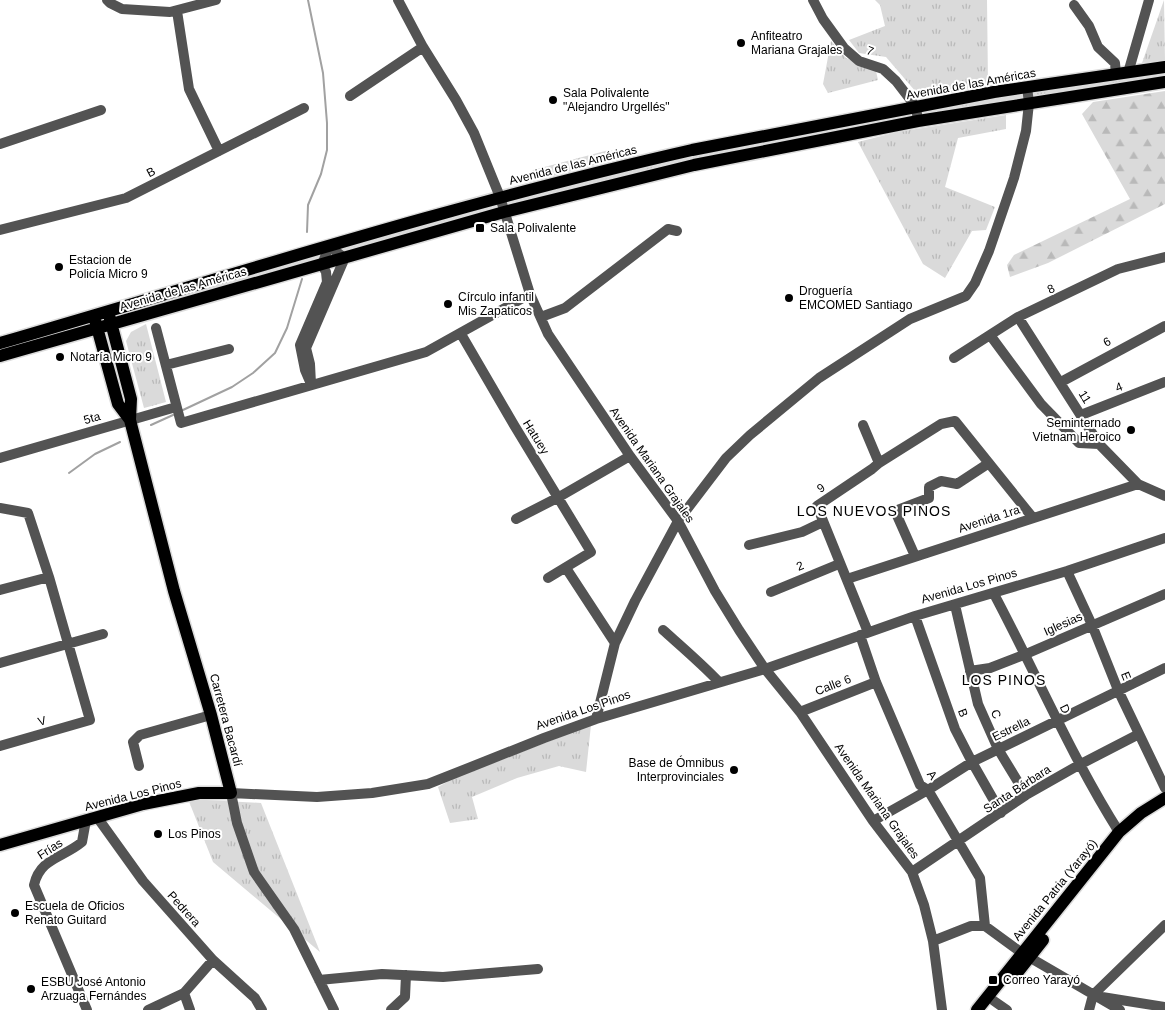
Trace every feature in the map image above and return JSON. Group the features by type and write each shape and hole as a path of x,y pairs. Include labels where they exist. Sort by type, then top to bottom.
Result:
{"main road":[{"name":"Avenida de las Américas","path":"0,356 97,328 110,318 329,246 500,197 684,152 1027,87 1165,67"},
{"name":"Avenida de las Américas","path":"0,343 94,315 110,318 322,263 504,212 694,165 918,121 1165,82"},
{"name":"Carretera Bacardí","path":"94,315 118,404 130,420"},
{"name":"Carretera Bacardí","path":"110,318 131,399 130,420 174,591 211,715 231,793"},
{"name":"Avenida Los Pinos","path":"0,846 143,804 199,793 231,793"},
{"name":"Avenida Patria (Yarayó)","path":"990,1005 1119,832 1141,813 1165,798"},
{"name":"Avenida Patria (Yarayó)","path":"977,1010 1126,838 1148,818 1165,807"}],"street":[{"path":"108,0 122,9 177,11 216,0"},
{"name":"Avenida Mariana Grajales","path":"398,0 422,48 456,100 474,133 500,197 530,294 548,334 630,456 678,521 714,591 739,630 766,669 800,712 873,820 912,872 924,905 933,941 942,1010"},
{"name":"7","path":"813,0 823,19 844,48 859,61 883,69 896,81 916,107 918,121"},
{"path":"1122,73 1149,0"},
{"path":"1074,5 1089,26 1098,47 1115,63 1122,73"},
{"path":"177,11 189,89 218,151"},
{"path":"350,96 422,48"},
{"path":"596,719 615,643 635,601 678,521 726,458 750,435 819,378 910,319 966,296 975,283 989,251 1014,178 1026,131 1029,103 1027,87"},
{"name":"B","path":"0,230 121,200 304,108"},
{"path":"0,144 101,110"},
{"path":"541,317 565,308 668,229 677,231"},
{"path":"329,246 344,257 306,348 310,364 311,384 305,370 300,345 327,282 326,272 322,263 329,246"},
{"name":"8","path":"954,358 1018,317 1118,269 1165,257"},
{"path":"156,328 181,422 426,352 530,294"},
{"name":"11","path":"1018,317 1100,444 1138,484 1165,496"},
{"name":"6","path":"1061,382 1165,326"},
{"name":"Hatuey","path":"461,334 514,426 591,552 566,568"},
{"path":"990,335 1041,404 1079,443 1100,444"},
{"path":"166,365 228,349"},
{"name":"4","path":"1081,415 1165,382"},
{"name":"5ta","path":"0,458 176,407"},
{"name":"9","path":"864,633 847,578 817,506 872,469 879,462 941,424 955,421 989,464"},
{"path":"863,425 879,462"},
{"path":"516,519 559,497 630,456"},
{"path":"915,556 895,511 929,498 929,487 941,481 957,484 989,464 1033,518"},
{"name":"Avenida 1ra","path":"847,578 1138,484"},
{"path":"0,508 28,513 50,577 68,643"},
{"path":"749,544 802,532 823,522"},
{"name":"Avenida Los Pinos","path":"231,793 317,797 372,793 428,784 596,719 766,669 915,616 994,594 1165,538"},
{"name":"2","path":"771,592 840,564"},
{"path":"548,578 566,568 615,643"},
{"name":"E","path":"1067,571 1092,625 1118,690 1165,788"},
{"path":"0,590 50,577"},
{"name":"D","path":"994,594 1026,654 1079,765 1119,832"},
{"name":"Iglesias","path":"970,671 990,668 1026,654 1165,594"},
{"name":"C","path":"955,605 978,704 998,749 1026,795"},
{"name":"B","path":"915,616 955,729 1000,813"},
{"path":"663,630 719,682"},
{"name":"A","path":"864,633 876,682 920,785 928,790 980,878 985,926"},
{"path":"0,663 103,634"},
{"name":"V","path":"0,746 90,720 68,643"},
{"name":"Estrella","path":"873,820 928,790 972,762 1165,668"},
{"name":"Calle 6","path":"800,712 876,682"},
{"path":"139,766 133,742 140,734 211,715"},
{"name":"Santa Bárbara","path":"912,872 1026,795 1139,734"},
{"name":"Carretera Bacardí","path":"231,793 237,823 254,872 294,929 334,1010"},
{"name":"Pedrera","path":"92,819 143,881 213,960 254,998 262,1010"},
{"name":"Frías","path":"87,1010 34,886 36,876 45,864 61,854 72,850 82,842 92,819"},
{"path":"1089,1010 1093,995 1165,924"},
{"path":"933,941 971,926 985,926 1026,955 1120,1010"},
{"path":"148,1010 184,993 213,960"},
{"path":"319,980 382,974 443,977 538,969"},
{"path":"391,1010 405,997 406,974"},
{"path":"184,993 190,1010"},
{"path":"1093,995 1165,1007"},
{"path":"990,1005 1007,1010"}],"green space":[{"path":"875,0 987,0 988,84 922,99 886,57 859,53 849,40 885,26 880,5"},
{"path":"1164,0 1165,60 1142,63"},
{"path":"831,41 846,58 876,71 878,80 828,93 823,84"},
{"path":"1165,71 1165,78 1031,98 1030,91"},
{"path":"1165,91 1165,204 1048,263 1010,277 1007,265 1014,255 1130,199 1082,114 1093,102"},
{"path":"1024,92 1026,99 920,117 919,110"},
{"path":"914,112 915,117 507,207 505,200 669,160"},
{"path":"1006,115 1006,129 958,138 945,187 995,207 986,230 972,231 945,278 923,264 858,142 897,132"},
{"path":"609,150 622,153 622,158 525,183 524,179 533,170"},
{"path":"497,202 499,209 344,253 337,248"},
{"path":"323,252 320,259 114,319 113,314"},
{"path":"146,324 166,402 144,408 126,341 131,332"},
{"path":"108,330 127,400 126,408 122,401 103,331"},
{"path":"591,725 586,772 559,766 517,778 472,797 478,819 450,823 438,787 452,779"},
{"path":"188,799 261,803 320,952 213,862"}],"waterway":[{"path":"307,232 308,205 321,174 327,150 323,73 308,0"},
{"path":"183,410 232,387 253,373 275,353 287,328 302,279"},
{"path":"151,425 173,415"},
{"path":"69,473 95,454 120,442"}],"place":[{"name":"Anfiteatro Mariana Grajales","path":"741,43"},
{"name":"Sala Polivalente \"Alejandro Urgellés\"","path":"553,100"},
{"name":"Sala Polivalente","path":"480,228"},
{"name":"Estacion de Policía Micro 9","path":"59,267"},
{"name":"Droguería EMCOMED Santiago","path":"789,298"},
{"name":"Círculo infantil Mis Zapaticos","path":"448,304"},
{"name":"Notaría Micro 9","path":"60,357"},
{"name":"Seminternado Vietnam Heroico","path":"1131,430"},
{"name":"Base de Ómnibus Interprovinciales","path":"734,770"},
{"name":"Los Pinos","path":"158,834"},
{"name":"Escuela de Oficios Renato Guitard","path":"15,913"},
{"name":"Correo Yarayó","path":"993,980"},
{"name":"ESBU José Antonio Arzuaga Fernándes","path":"31,989"}],"district":[{"name":"LOS NUEVOS PINOS","path":"874,511"},
{"name":"LOS PINOS","path":"1004,680"}]}
